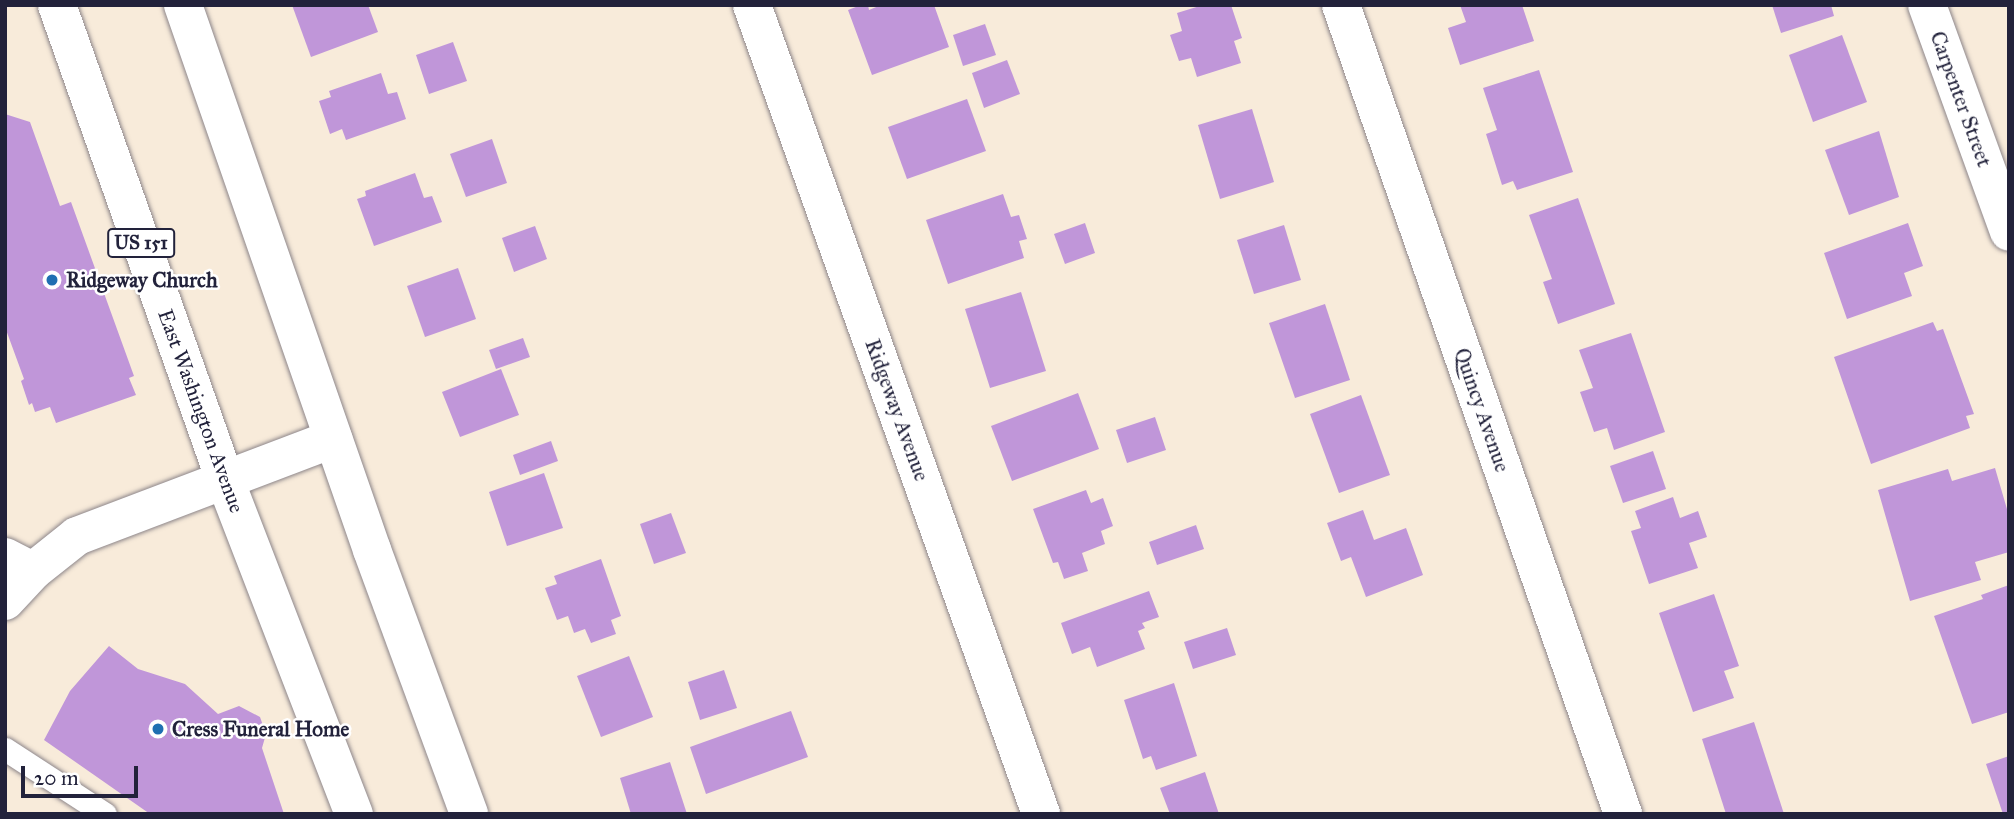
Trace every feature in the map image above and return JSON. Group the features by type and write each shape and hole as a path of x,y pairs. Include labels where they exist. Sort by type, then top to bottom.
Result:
{"street":[{"name":"East Washington Avenue","path":"57,5 225,480 354,814"},
{"path":"183,5 333,439 469,814"},
{"name":"Ridgeway Avenue","path":"752,5 1041,814"},
{"name":"Quincy Avenue","path":"1341,5 1623,814"},
{"name":"Carpenter Street","path":"1927,5 2009,232"},
{"path":"5,601 19,564 76,536 333,439"}],"lane":[{"path":"5,748 105,814"}],"building":[{"path":"292,5 368,5 378,32 311,57"},
{"path":"868,5 869,10 881,5 934,5 949,47 872,75 848,10"},
{"path":"1203,5 1231,5 1242,38 1234,41 1241,63 1197,77 1191,58 1179,61 1170,35 1182,31 1177,13"},
{"path":"1460,5 1522,5 1534,41 1460,65 1448,28 1466,22"},
{"path":"1772,5 1831,5 1834,16 1781,33"},
{"path":"985,24 996,55 963,66 953,35"},
{"path":"1842,35 1867,102 1813,122 1789,55"},
{"path":"453,42 467,81 429,94 416,55"},
{"path":"1007,60 1020,94 984,108 972,73"},
{"path":"1539,70 1573,172 1517,190 1513,181 1502,185 1486,134 1497,130 1483,88"},
{"path":"381,73 388,94 397,92 406,119 346,140 342,129 330,134 319,101 331,97 329,91"},
{"path":"967,99 986,151 907,179 888,127"},
{"path":"1252,109 1274,182 1220,199 1198,125"},
{"name":"Ridgeway Church","path":"5,114 30,122 60,206 71,202 134,376 129,378 136,395 56,423 50,407 35,412 32,403 29,405 21,381 24,379 5,327"},
{"path":"1879,131 1899,197 1849,215 1825,150"},
{"path":"492,139 507,183 466,197 450,154"},
{"path":"415,173 424,198 432,196 442,222 374,246 357,199 366,196 365,191"},
{"path":"1003,194 1011,217 1019,215 1027,239 1019,241 1024,258 948,284 926,220"},
{"path":"1578,198 1615,304 1558,324 1543,282 1552,279 1529,215"},
{"path":"1085,223 1095,253 1065,264 1054,234"},
{"path":"1908,223 1923,266 1904,273 1912,296 1847,319 1824,253"},
{"path":"1284,225 1301,280 1254,294 1237,240"},
{"path":"535,226 547,259 514,272 502,238"},
{"path":"458,268 476,319 425,337 407,286"},
{"path":"1021,292 1046,371 990,388 965,309"},
{"path":"1325,304 1350,380 1295,398 1269,323"},
{"path":"1933,322 1937,331 1943,329 1974,414 1966,416 1970,428 1871,464 1834,357"},
{"path":"1631,333 1665,432 1614,450 1607,428 1594,432 1580,392 1593,388 1579,350"},
{"path":"523,338 530,357 496,369 489,350"},
{"path":"501,369 519,415 460,437 442,392"},
{"path":"1078,393 1099,449 1012,481 991,426"},
{"path":"1361,395 1390,475 1339,493 1310,414"},
{"path":"1155,417 1166,450 1127,463 1116,430"},
{"path":"551,441 558,461 520,475 513,455"},
{"path":"1653,451 1666,489 1623,503 1610,466"},
{"path":"1995,468 2009,516 2009,552 1975,562 1981,580 1910,601 1878,490 1948,469 1952,481"},
{"path":"544,473 563,528 507,546 489,492"},
{"path":"1086,490 1091,503 1103,498 1113,526 1101,531 1105,544 1082,553 1088,571 1064,579 1058,562 1053,563 1033,509"},
{"path":"1673,497 1680,518 1698,511 1707,537 1689,543 1698,568 1649,584 1631,531 1641,528 1635,511"},
{"path":"1363,510 1374,540 1406,528 1423,575 1366,597 1351,557 1341,561 1327,523"},
{"path":"671,513 686,553 654,564 640,524"},
{"path":"1196,525 1204,549 1157,565 1149,542"},
{"path":"601,559 621,616 611,620 616,634 591,643 585,629 574,633 568,616 557,620 545,588 557,584 554,576"},
{"path":"2009,585 2009,712 1972,724 1934,616 1983,599 1981,595"},
{"path":"1149,591 1159,617 1142,623 1145,628 1138,631 1145,649 1097,667 1090,647 1072,654 1061,623"},
{"path":"1714,594 1739,666 1724,671 1734,698 1693,712 1659,613"},
{"path":"1227,628 1236,655 1193,669 1184,642"},
{"name":"Cress Funeral Home","path":"109,646 138,669 185,684 218,714 239,706 260,717 266,734 262,748 284,814 150,814 44,740 70,691"},
{"path":"629,656 653,717 601,737 577,676"},
{"path":"724,670 737,708 700,720 688,682"},
{"path":"1174,683 1197,756 1156,770 1151,756 1143,759 1124,700"},
{"path":"791,711 808,757 706,794 690,747"},
{"path":"1754,722 1784,814 1726,814 1702,739"},
{"path":"2009,756 2009,814 2003,814 1986,764"},
{"path":"670,762 687,814 631,814 620,778"},
{"path":"1205,772 1219,814 1170,814 1160,788"}],"place":[{"name":"Ridgeway Church","path":"52,280"},
{"name":"Cress Funeral Home","path":"158,729"}]}
